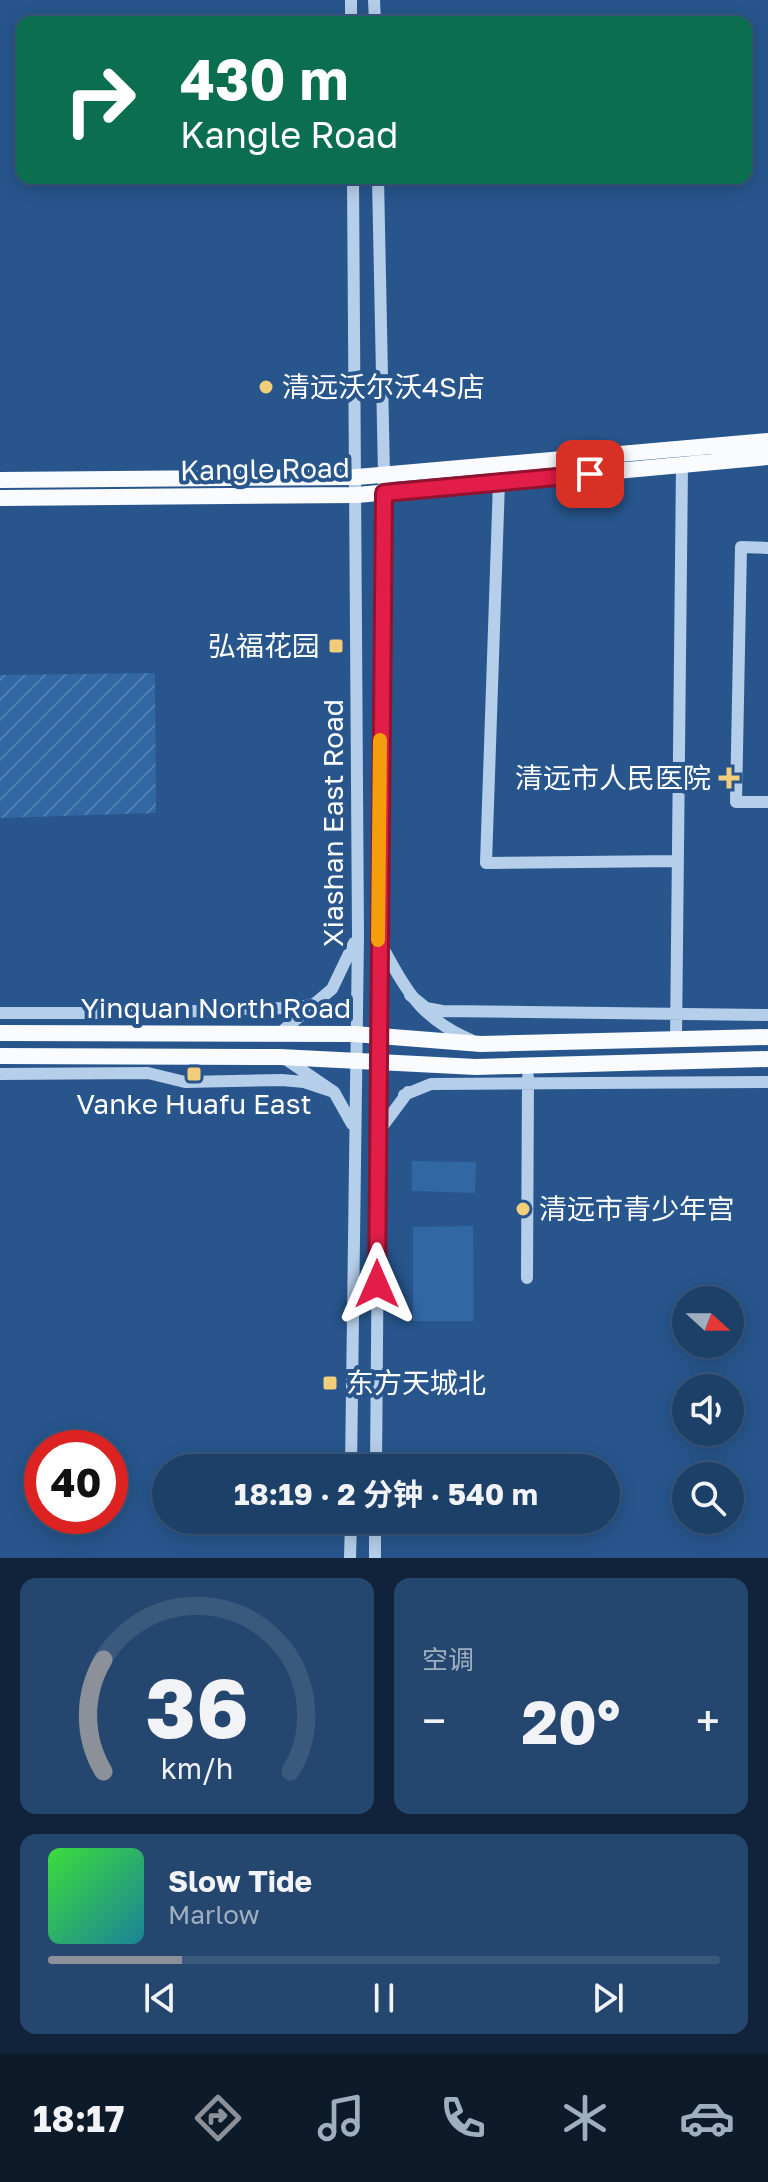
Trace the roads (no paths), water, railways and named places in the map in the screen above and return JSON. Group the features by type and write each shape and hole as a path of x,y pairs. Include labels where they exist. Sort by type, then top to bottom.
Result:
{"main road":[{"name":"Kangle Road","path":"0,480 357,477 768,441"},
{"name":"Kangle Road","path":"0,498 357,495 768,457"},
{"name":"Yinquan North Road","path":"0,1033 377,1034 481,1044 768,1037"},
{"name":"Yinquan North Road","path":"0,1056 280,1057 476,1067 528,1074 768,1059"}],"street":[{"name":"Xiashan East Road","path":"351,1454 354,1034 358,936 353,184"},
{"name":"Xiashan East Road","path":"376,1454 377,1034 384,493 378,184"},
{"path":"676,1040 682,465"},
{"path":"499,482 486,863 677,861"},
{"path":"768,548 741,547 736,802 768,802"},
{"path":"280,1033 332,989 358,936"},
{"path":"378,939 410,995 436,1022 481,1044"},
{"path":"410,995 426,1008 442,1011 768,1015"},
{"name":"Yinquan North Road","path":"0,1013 201,1014 242,1009 297,1009 318,1003"},
{"path":"280,1057 334,1092 354,1127"},
{"path":"379,1131 404,1095 423,1082 476,1067"},
{"path":"0,1074 148,1073 185,1082 282,1080 304,1082 334,1092"},
{"path":"527,1278 528,1074"},
{"name":"Yinquan North Road","path":"404,1095 431,1084 528,1074 768,1082"},
{"path":"350,1558 351,1534"},
{"path":"375,1534 375,1558"}],"place":[{"name":"清远沃尔沃4S店","path":"266,387"},
{"name":"弘福花园","path":"336,646"},
{"name":"清远市人民医院","path":"729,778"},
{"name":"Vanke Huafu East","path":"194,1074"},
{"name":"清远市青少年宫","path":"523,1209"},
{"name":"东方天城北","path":"330,1383"}]}
